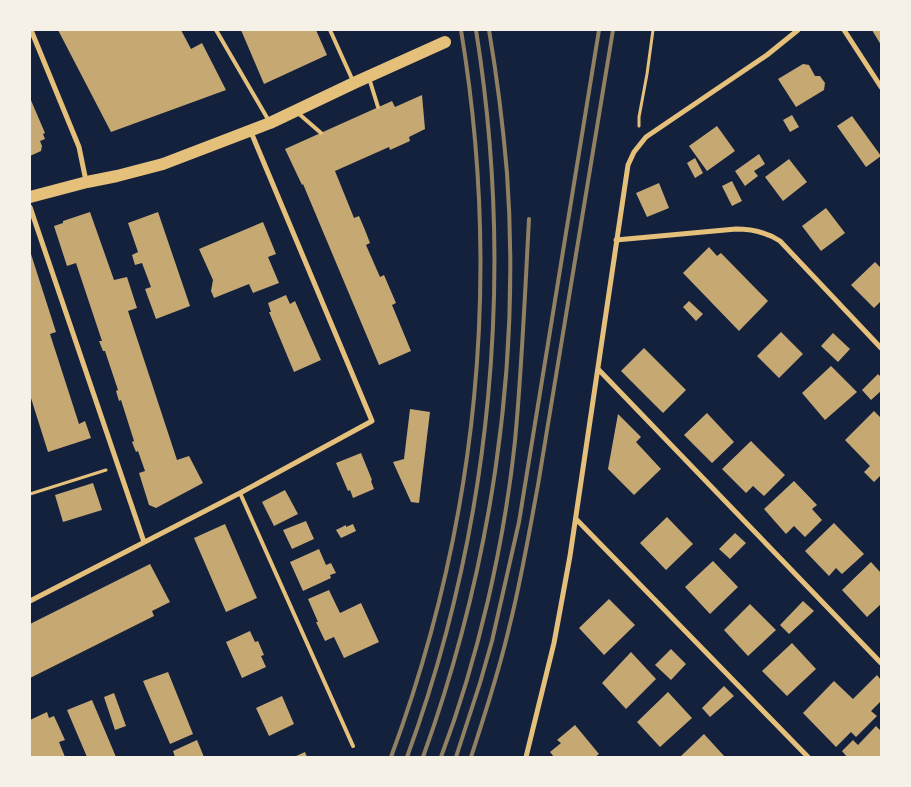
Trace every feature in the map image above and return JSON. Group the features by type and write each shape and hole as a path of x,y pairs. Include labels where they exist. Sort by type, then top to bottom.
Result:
{"main road":[{"path":"30,197 162,164 251,131 445,42"}],"street":[{"path":"31,30 79,147 86,182"},
{"path":"526,757 564,596 628,165 634,152 646,137 767,55 798,30"},
{"path":"844,30 881,87"},
{"path":"30,601 240,493 372,420 251,131"},
{"path":"30,207 144,542"},
{"path":"616,240 736,229 753,229 767,233 780,242 881,348"},
{"path":"598,369 881,663"},
{"path":"576,519 808,757"}],"lane":[{"path":"216,30 270,123"},
{"path":"330,30 354,83"},
{"path":"369,76 378,107"},
{"path":"296,111 322,133"},
{"path":"240,493 353,746"}],"path":[{"path":"640,144 638,122 648,74 653,30"},
{"path":"30,494 118,466"}],"building":[{"path":"58,30 181,30 191,49 202,43 226,90 111,132"},
{"path":"241,30 316,30 327,55 264,84"},
{"path":"872,30 881,30 881,45"},
{"path":"803,64 809,65 815,76 820,76 825,83 824,90 796,107 778,79"},
{"path":"422,95 425,129 409,137 410,141 390,150 389,147 335,171 354,218 359,216 365,230 370,243 366,245 380,277 384,275 396,303 392,305 411,351 379,365 303,184 285,149 392,101 395,107"},
{"path":"30,98 45,133 43,134 45,139 40,141 41,151 30,156"},
{"path":"792,115 799,127 790,132 783,120"},
{"path":"852,116 881,156 866,167 837,126"},
{"path":"717,126 735,151 707,171 689,146"},
{"path":"759,154 765,164 754,171 758,176 745,186 735,171"},
{"path":"695,158 703,173 695,178 687,163"},
{"path":"789,159 807,182 783,201 765,177"},
{"path":"732,181 742,201 732,206 722,186"},
{"path":"659,183 669,208 647,217 636,193"},
{"path":"826,208 845,233 821,251 802,226"},
{"path":"90,212 114,280 127,277 137,308 128,311 177,460 189,456 203,483 156,508 149,505 139,473 145,471 138,451 136,452 132,442 134,441 121,400 119,401 116,391 118,390 105,351 103,351 99,341 102,341 76,263 67,266 54,226"},
{"path":"158,212 190,306 156,319 145,289 151,287 142,263 135,265 132,255 138,252 128,223"},
{"path":"263,222 276,254 268,257 279,283 253,293 249,284 214,298 211,291 213,280 199,249"},
{"path":"709,247 717,256 721,253 768,301 739,331 683,273"},
{"path":"30,251 56,332 50,334 79,424 85,421 91,438 48,452 30,395"},
{"path":"875,262 881,268 881,301 874,308 851,285"},
{"path":"286,295 290,304 295,301 321,360 294,372 269,312 271,312 268,303"},
{"path":"689,301 703,314 696,321 683,307"},
{"path":"781,332 803,354 779,378 757,356"},
{"path":"833,333 850,349 838,362 821,346"},
{"path":"644,348 686,390 663,413 621,371"},
{"path":"831,366 857,392 825,420 802,393"},
{"path":"878,374 881,377 881,391 871,400 862,390"},
{"path":"410,409 430,412 419,503 411,502 393,462 404,459"},
{"path":"874,411 881,418 881,475 874,482 864,472 870,466 845,440"},
{"path":"707,413 734,442 712,463 684,435"},
{"path":"618,414 641,437 636,442 661,469 634,495 608,469"},
{"path":"751,441 785,475 764,496 753,486 746,493 722,469"},
{"path":"361,453 374,489 353,498 336,463"},
{"path":"794,481 817,505 812,509 822,520 805,537 794,526 786,534 764,509"},
{"path":"93,483 102,510 63,522 55,495"},
{"path":"285,490 298,514 274,526 262,502"},
{"path":"667,517 693,544 666,570 640,543"},
{"path":"306,521 314,539 292,549 283,530"},
{"path":"834,523 864,554 842,574 836,568 829,576 805,551"},
{"path":"225,524 257,598 226,612 194,538"},
{"path":"353,524 356,531 341,538 336,530"},
{"path":"735,533 746,543 730,559 719,549"},
{"path":"319,549 326,565 331,563 336,573 330,575 331,578 303,591 290,562"},
{"path":"713,561 738,587 710,614 685,587"},
{"path":"871,562 881,573 881,604 867,617 842,590"},
{"path":"150,564 170,602 152,611 154,616 30,678 30,624"},
{"path":"329,590 340,613 361,603 379,642 344,658 334,637 325,641 308,599"},
{"path":"609,599 635,625 604,655 579,628"},
{"path":"803,601 814,611 789,634 780,625"},
{"path":"750,604 776,630 748,656 724,630"},
{"path":"250,631 255,642 258,641 264,655 261,656 266,667 242,678 226,642"},
{"path":"792,643 816,669 787,696 762,671"},
{"path":"671,649 686,664 671,680 655,665"},
{"path":"631,652 656,679 626,709 602,683"},
{"path":"168,672 193,734 170,744 143,681"},
{"path":"877,675 881,680 881,701 871,711 877,716 856,737 851,732 836,747 803,713 834,681 853,699"},
{"path":"724,686 734,696 710,717 702,708"},
{"path":"668,692 692,718 660,747 637,722"},
{"path":"114,693 126,726 115,730 104,697"},
{"path":"282,696 294,724 269,736 256,708"},
{"path":"92,700 116,757 87,757 67,710"},
{"path":"47,712 49,718 54,716 65,740 59,742 65,757 30,757 30,720"},
{"path":"575,725 599,754 595,757 554,757 550,752 561,743 557,740"},
{"path":"876,726 881,731 881,757 847,757 842,751 853,740 858,745"},
{"path":"704,734 725,757 680,757"},
{"path":"197,740 204,757 175,757 173,751"},
{"path":"305,752 307,757 294,757"}],"railway":[{"path":"391,757 421,668 444,579 462,489 474,398 480,307 480,215 473,123 461,30"},
{"path":"407,757 436,669 459,580 476,489 488,398 494,306 494,214 488,122 476,30"},
{"path":"423,757 446,687 483,543 495,470 504,396 509,322 510,247 507,173 502,119 489,30"},
{"path":"456,757 492,641 519,522 599,30"},
{"path":"471,757 501,661 525,557 613,30"},
{"path":"441,757 467,681 478,641 497,561 504,520 515,441 529,219"}]}
